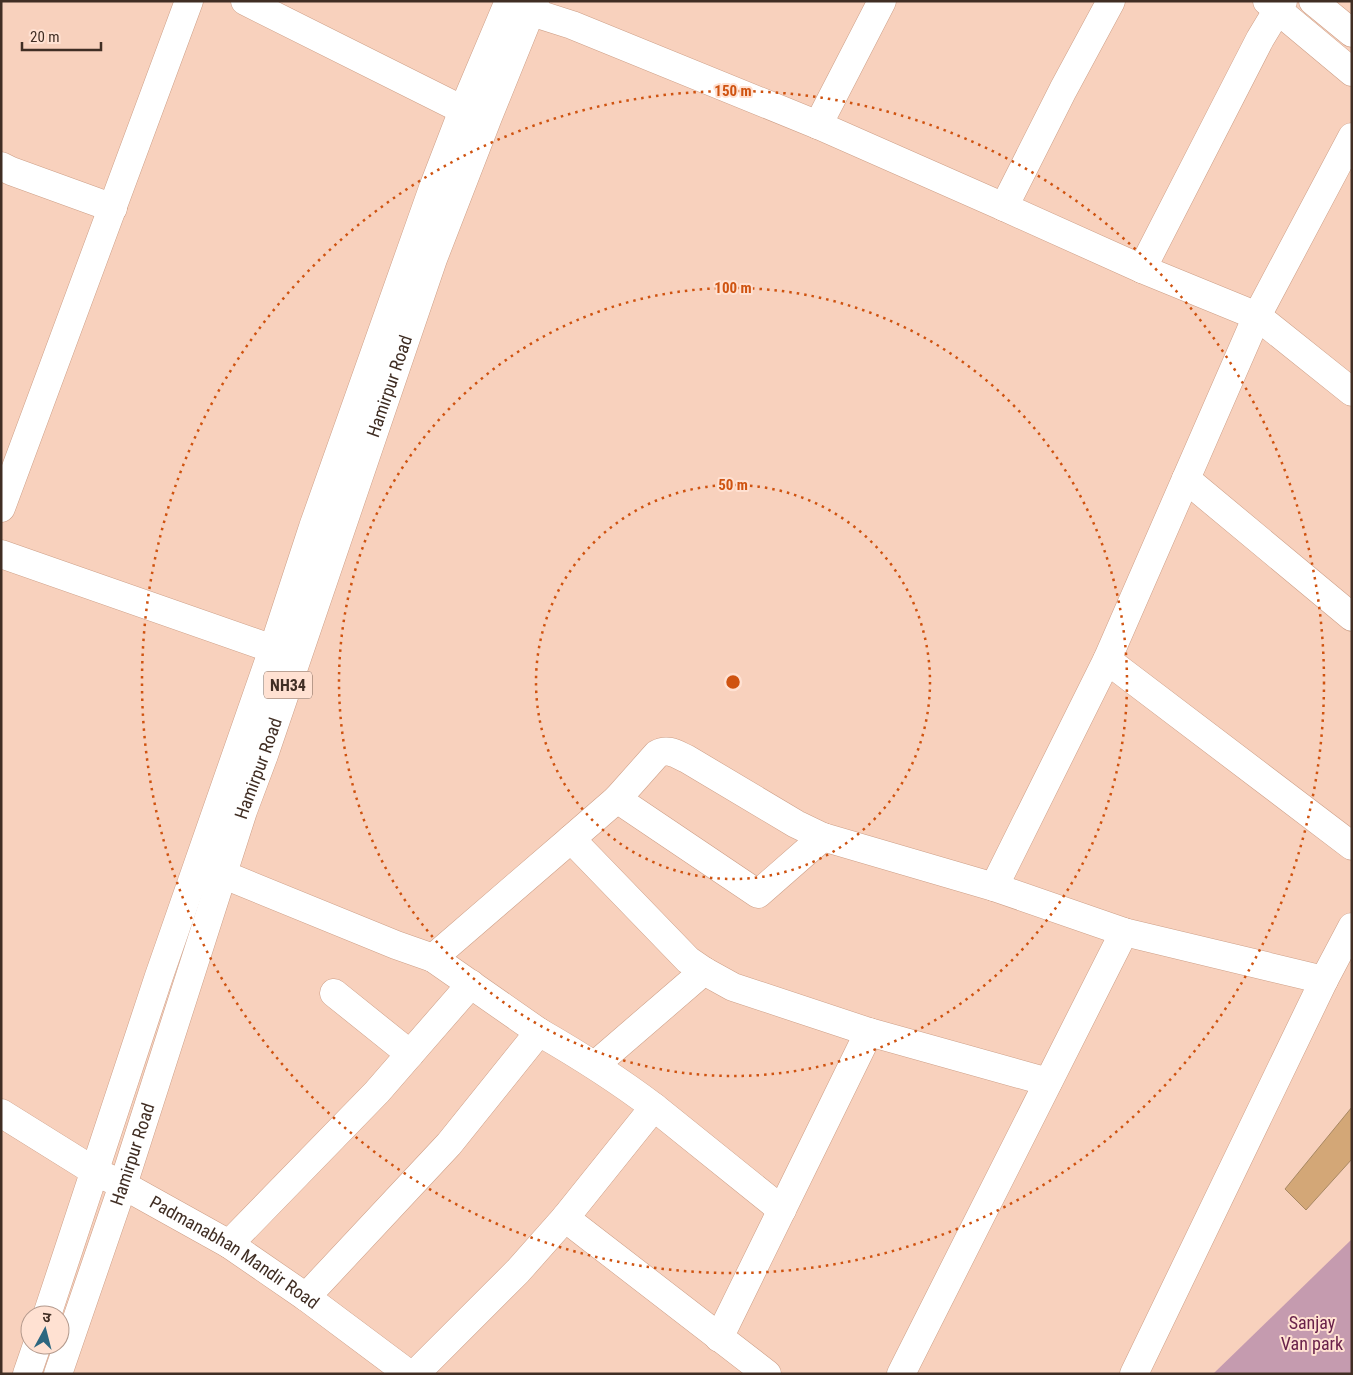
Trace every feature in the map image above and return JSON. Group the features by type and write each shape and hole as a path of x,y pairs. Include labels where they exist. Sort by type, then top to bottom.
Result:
{"main road":[{"path":"1,508 12,446 113,208 189,1"},
{"path":"244,1 475,113"},
{"path":"818,125 882,1"},
{"path":"1004,207 1062,90 1111,1"},
{"path":"1313,1 1352,33"},
{"path":"1142,269 1260,39 1276,4 1352,72"},
{"path":"520,5 818,125 1142,269 1257,316 1352,392"},
{"name":"NH34","path":"49,1305 159,976 320,508 433,188 475,113 520,5"},
{"name":"Hamirpur Road","path":"58,1374 123,1185 243,811 264,755 433,259 475,113"},
{"path":"994,887 1107,660 1257,316 1352,137"},
{"path":"1,166 10,171 113,208"},
{"path":"1186,479 1352,617"},
{"path":"1,554 273,649"},
{"path":"1107,660 1352,846"},
{"path":"433,958 617,799 657,754 663,750 672,752 796,824 822,837 994,887 1124,932 1324,980"},
{"path":"617,799 758,894 822,837"},
{"path":"571,839 688,960 704,972 733,987 869,1032 1048,1082"},
{"path":"222,874 396,945 433,958 539,1032 596,1065 626,1086 782,1210"},
{"path":"1134,1374 1324,980 1352,928"},
{"path":"901,1374 1124,932"},
{"path":"596,1065 704,972"},
{"path":"229,1244 377,1092 471,984"},
{"path":"334,993 410,1054"},
{"path":"306,1297 449,1144 539,1032"},
{"path":"720,1338 869,1032"},
{"path":"415,1374 518,1271 565,1218 654,1107"},
{"name":"Padmanabhan Mandir Road","path":"1,1113 94,1171 229,1244 306,1297 409,1374"},
{"path":"565,1218 767,1374"},
{"path":"27,1374 34,1355"}],"green space":[{"name":"Sanjay Van park","path":"1352,1239 1352,1374 1213,1374"}],"building":[{"path":"1352,1107 1352,1159 1306,1210 1285,1189"}]}
